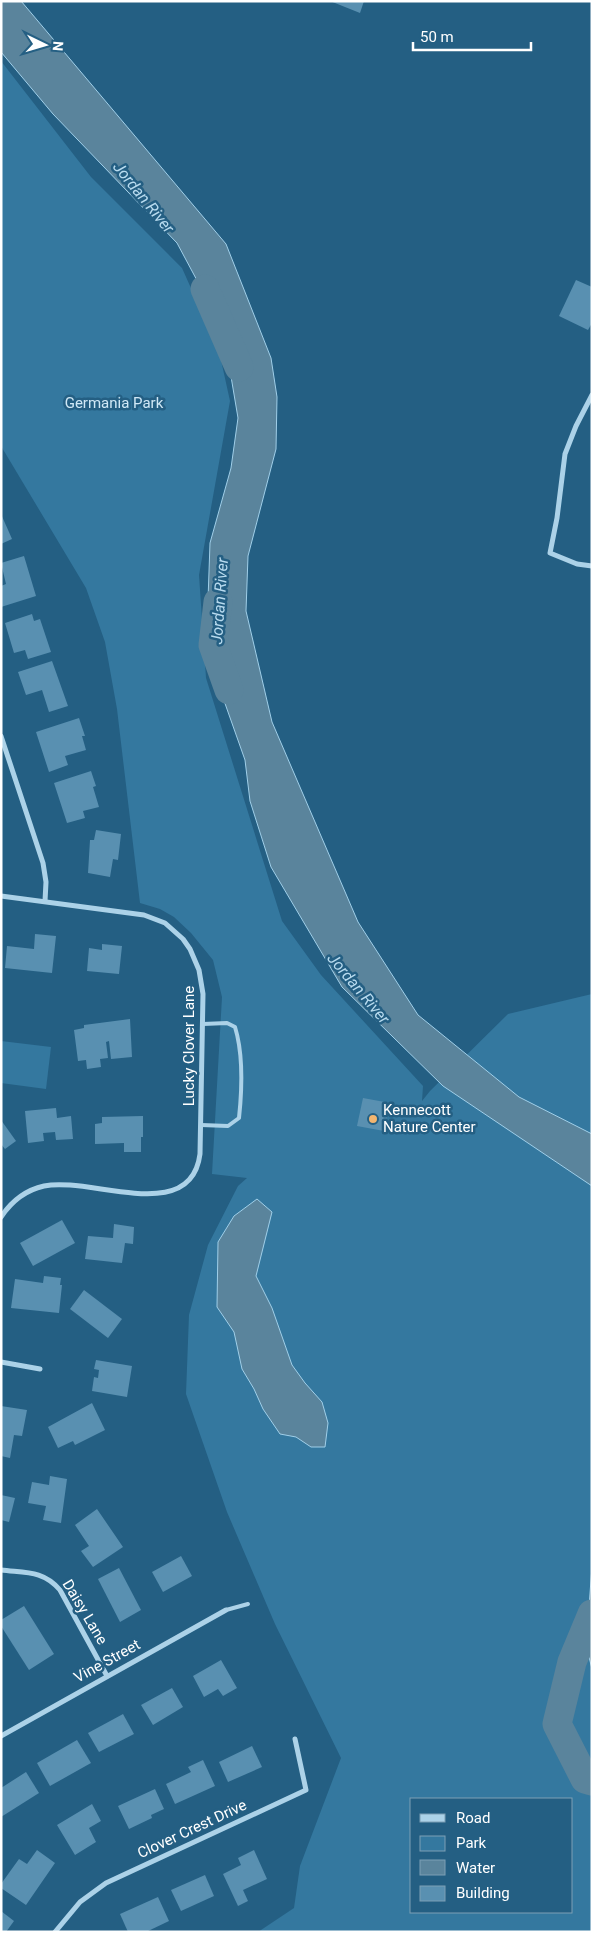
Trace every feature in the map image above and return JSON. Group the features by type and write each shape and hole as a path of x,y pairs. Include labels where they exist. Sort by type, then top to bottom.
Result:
{"street":[{"path":"592,395 576,426 565,454 557,518 550,553 577,564 592,566"},
{"path":"1,736 43,864 46,882 45,901"},
{"name":"Lucky Clover Lane","path":"1,896 133,913 155,918 165,923 183,939 190,949 200,970 203,994 200,1154 198,1168 190,1181 183,1187 166,1194 64,1185 44,1186 18,1198 1,1217"},
{"path":"1,1362 40,1369"},
{"name":"Daisy Lane","path":"1,1570 37,1574 53,1582 60,1590 107,1676"},
{"name":"Vine Street","path":"1,1736 226,1610"},
{"name":"Clover Crest Drive","path":"55,1932 80,1902 106,1883 306,1790 295,1739"}],"lane":[{"path":"201,1125 228,1126 239,1118 241,1103 240,1042 235,1027 227,1023 203,1024"},
{"path":"226,1610 248,1604"}],"green space":[{"name":"Germania Park","path":"1,61 91,177 182,268 219,351 230,401 199,575 206,678 282,921 321,975 423,1086 422,1101 508,1014 592,994 592,1932 258,1932 294,1908 300,1866 341,1758 275,1624 227,1512 186,1394 189,1315 208,1245 238,1186 247,1178 212,1174 222,997 213,960 191,933 174,917 160,909 140,903 117,709 105,642 86,588 1,446"},
{"path":"1,1041 51,1047 46,1089 1,1083"}],"water":[{"path":"1,1 21,1 226,244 271,358 277,397 276,449 248,556 246,611 272,722 358,922 418,1015 519,1097 592,1134 592,1186 443,1086 342,987 271,867 250,801 245,760 222,695 208,600 210,543 231,468 238,418 223,329 177,243 53,114 1,52"},
{"path":"257,1199 272,1212 256,1276 272,1308 292,1365 322,1402 328,1423 325,1447 311,1447 296,1437 280,1434 263,1409 242,1369 234,1332 217,1307 218,1242 234,1216"},
{"path":"592,1567 592,1669 586,1645"}],"building":[{"path":"330,1 364,1 360,13"},
{"path":"576,280 592,287 592,323 588,330 559,316"},
{"path":"1,514 12,539 1,544"},
{"path":"24,556 36,596 1,607 1,586 6,584 1,563"},
{"path":"32,614 34,621 40,619 51,652 28,659 25,650 14,653 5,623"},
{"path":"52,661 68,706 49,712 42,690 26,695 18,672"},
{"path":"79,718 85,736 82,736 86,750 65,756 68,765 49,772 36,732"},
{"path":"91,771 96,786 93,787 99,807 83,811 85,818 67,823 54,783"},
{"path":"96,830 121,834 118,860 113,859 110,877 88,873 90,840 94,840"},
{"path":"35,934 56,936 52,973 5,968 7,946 34,949"},
{"path":"102,944 122,946 119,974 87,971 89,948 102,950"},
{"path":"130,1019 132,1057 111,1059 109,1041 106,1042 108,1058 100,1059 101,1067 87,1069 86,1060 78,1061 74,1030 84,1028 84,1025"},
{"name":"Kennecott Nature Center","path":"363,1098 390,1103 384,1131 357,1126"},
{"path":"56,1108 57,1118 71,1116 73,1139 56,1140 55,1132 43,1133 44,1141 28,1143 25,1111"},
{"path":"143,1116 141,1152 124,1152 124,1143 95,1144 95,1124 102,1123 102,1117"},
{"path":"1,1120 16,1141 5,1149 1,1144"},
{"path":"62,1220 75,1243 33,1266 20,1243"},
{"path":"114,1224 134,1227 133,1244 125,1243 122,1263 85,1259 88,1236 113,1238"},
{"path":"44,1276 61,1278 59,1313 11,1308 15,1279 43,1283"},
{"path":"84,1290 122,1319 108,1338 70,1309"},
{"path":"96,1360 132,1366 127,1397 92,1391 94,1377 98,1378 99,1370 94,1369"},
{"path":"92,1403 105,1430 75,1445 73,1441 58,1448 48,1427"},
{"path":"1,1406 27,1410 22,1436 14,1435 10,1458 1,1456"},
{"path":"50,1476 67,1479 61,1523 43,1520 46,1506 28,1503 32,1482 49,1485"},
{"path":"1,1495 15,1498 9,1522 1,1520"},
{"path":"97,1509 123,1547 93,1567 81,1551 89,1546 75,1525"},
{"path":"181,1556 192,1576 163,1592 152,1572"},
{"path":"119,1568 141,1610 120,1622 98,1579"},
{"path":"24,1606 54,1654 29,1670 1,1626 1,1620"},
{"path":"221,1660 237,1688 223,1696 218,1689 204,1697 193,1676"},
{"path":"172,1688 183,1707 153,1725 141,1705"},
{"path":"123,1714 134,1734 99,1752 88,1733"},
{"path":"77,1740 91,1763 50,1786 37,1763"},
{"path":"252,1746 262,1767 228,1782 219,1762"},
{"path":"203,1760 215,1786 175,1804 166,1784 191,1772 188,1767"},
{"path":"26,1772 39,1793 1,1817 1,1788"},
{"path":"155,1789 164,1809 151,1815 152,1818 129,1829 118,1806"},
{"path":"92,1804 101,1821 89,1828 96,1842 75,1855 57,1825"},
{"path":"37,1850 55,1863 26,1905 1,1888 1,1884 19,1859 27,1864"},
{"path":"254,1850 267,1879 243,1890 248,1901 238,1906 223,1874 241,1865 238,1858"},
{"path":"205,1875 214,1896 181,1911 171,1890"},
{"path":"158,1897 169,1921 146,1932 128,1932 120,1914"},
{"path":"1,1911 14,1921 6,1932 1,1932"}],"waterway":[{"name":"Jordan River","path":"205,289 239,367"},
{"name":"Jordan River","path":"218,602 213,645 229,690"},
{"name":"Jordan River","path":"592,1614 572,1662 557,1724 585,1779 592,1781"}],"place":[{"name":"Kennecott Nature Center","path":"373,1119"}]}
